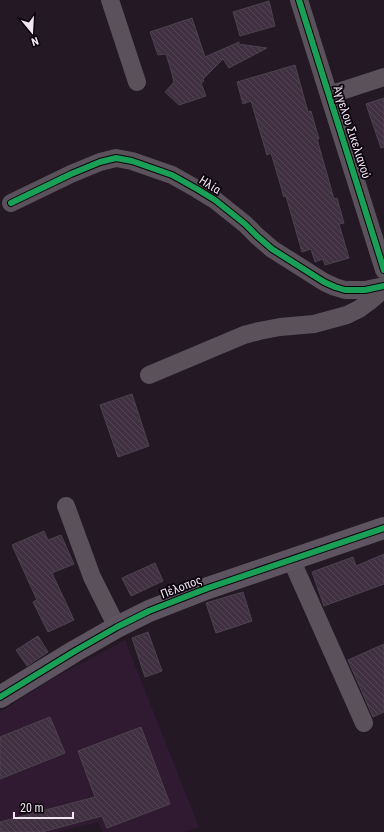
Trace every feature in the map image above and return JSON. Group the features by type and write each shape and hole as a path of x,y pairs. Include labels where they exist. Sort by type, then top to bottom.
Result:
{"street":[{"path":"110,0 137,82"},
{"name":"Άγγελου Σικελιανού","path":"299,0 384,270"},
{"path":"329,94 384,77"},
{"name":"Ηλία","path":"11,203 71,174 100,162 116,158 132,161 172,175 215,200 245,224 272,249 324,282 345,290 365,290 384,286"},
{"path":"149,375 244,335 280,326 314,324 347,315 359,309 384,289"},
{"path":"66,506 92,577 116,627"},
{"name":"Πέλοπος","path":"0,698 116,627 149,611 208,588 384,528"},
{"path":"291,559 364,723"}],"shaded area":[{"path":"125,640 199,827 184,832 103,832 98,822 57,832 0,832 0,712 59,675"}],"building":[{"path":"269,1 275,26 240,36 233,12"},
{"path":"192,18 205,57 239,42 238,44 267,48 229,68 223,59 203,79 204,81 201,83 206,96 179,105 165,92 174,82 171,70 166,54 158,55 150,32"},
{"path":"295,65 308,112 311,111 319,139 317,139 334,199 337,198 344,223 339,224 349,258 325,265 323,259 315,262 311,249 302,252 286,196 284,197 271,153 267,155 251,101 243,104 237,82"},
{"path":"384,98 384,147 381,148 366,104"},
{"path":"132,394 149,446 118,457 100,405"},
{"path":"44,531 48,540 61,535 74,564 52,573 74,620 48,632 33,602 37,600 12,545"},
{"path":"384,554 384,584 324,606 312,572 353,557 356,566"},
{"path":"155,563 163,581 131,596 122,578"},
{"path":"243,592 252,621 216,633 206,603"},
{"path":"148,632 162,671 145,677 132,638"},
{"path":"38,636 48,652 27,666 16,650"},
{"path":"384,644 384,712 373,717 348,660"},
{"path":"50,717 65,753 0,779 0,737"},
{"path":"141,727 170,804 107,828 102,816 42,832 0,832 0,822 95,797 78,751"}],"cycle path":[{"path":"299,0 384,270"},
{"path":"11,203 71,174 100,162 116,158 132,161 172,175 215,200 245,224 272,249 324,282 345,290 365,290 384,286"},
{"path":"0,697 75,651 149,611 208,588 384,528"}]}
